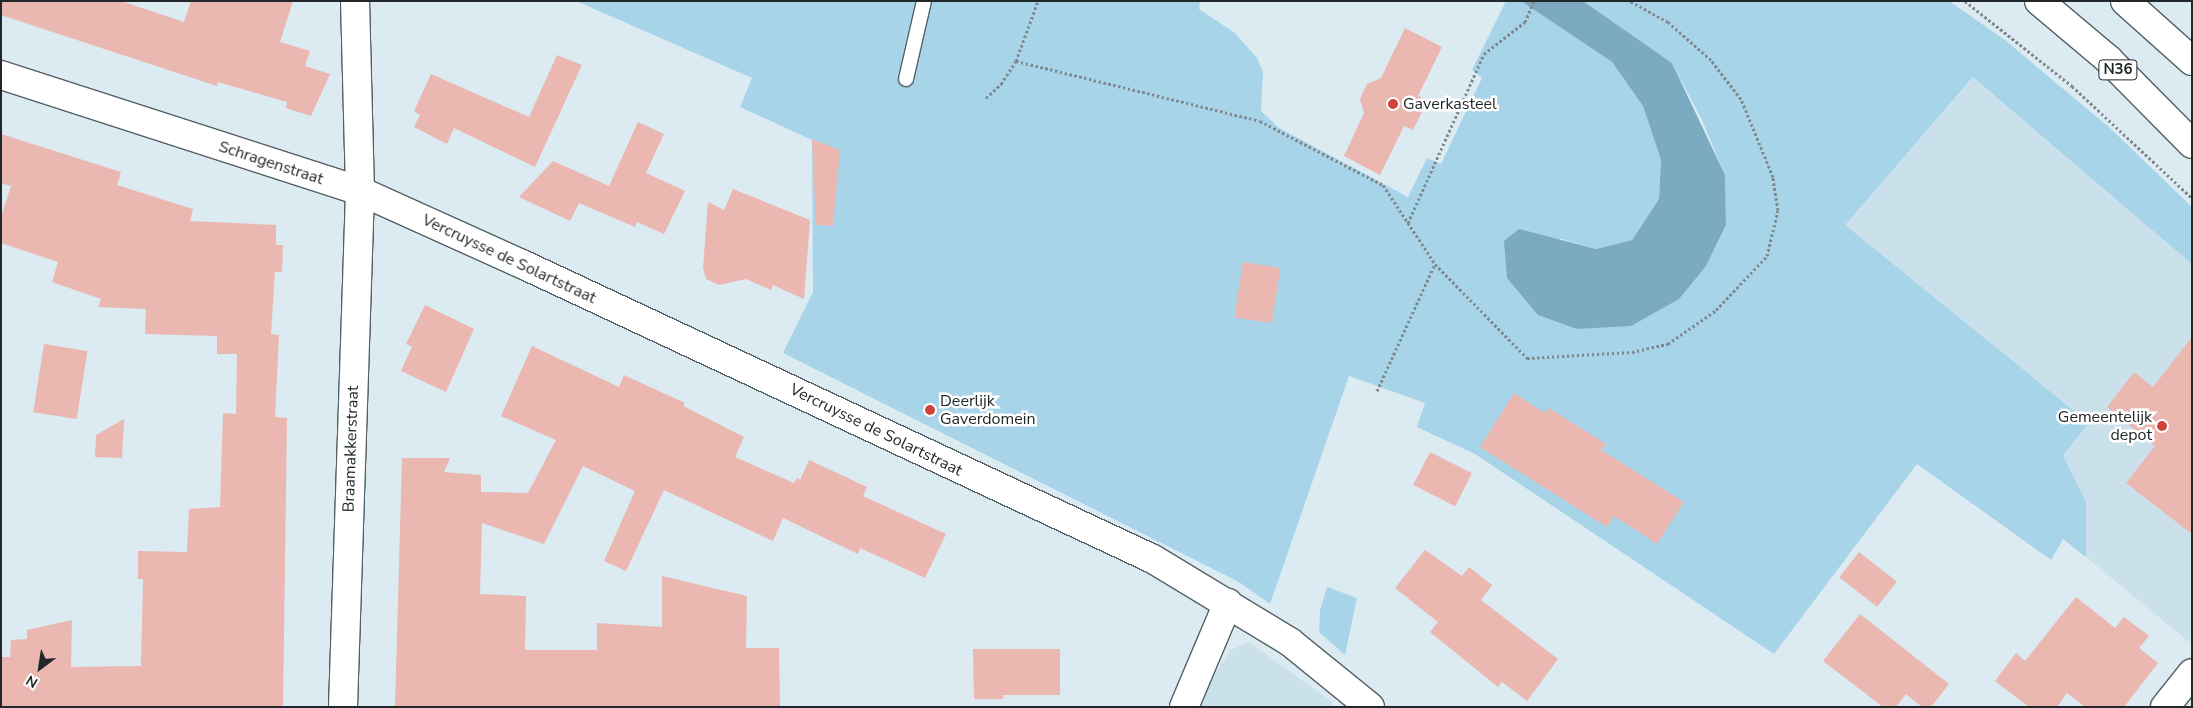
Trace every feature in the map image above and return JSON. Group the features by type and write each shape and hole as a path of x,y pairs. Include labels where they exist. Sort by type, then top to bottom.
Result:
{"street":[{"path":"355,1 360,191"},
{"name":"N36","path":"2039,1 2109,60 2192,144"},
{"path":"2125,1 2192,60"},
{"name":"Schragenstraat","path":"1,75 360,191"},
{"name":"Vercruysse de Solartstraat","path":"360,191 1153,559 1290,642 1370,707"},
{"name":"Braamakkerstraat","path":"343,707 360,191"},
{"path":"1184,707 1228,603"},
{"path":"2165,707 2192,673"}],"lane":[{"path":"906,79 924,1"}],"path":[{"path":"986,98 1001,84 1016,61 1038,1"},
{"path":"1408,224 1484,54 1525,22 1534,1"},
{"path":"1016,61 1260,121 1383,185 1435,264 1527,358 1632,352 1668,344 1716,310 1767,256 1778,210 1774,185 1741,99 1711,60 1668,22 1630,1"},
{"path":"1965,1 2072,86 2192,198"},
{"path":"1377,391 1435,264"}],"shaded area":[{"path":"576,1 1200,1 1199,9 1235,33 1257,58 1263,72 1261,111 1279,128 1408,197 1427,158 1441,164 1482,78 1472,70 1506,1 1521,1 1612,62 1643,106 1661,160 1659,199 1632,240 1596,249 1562,239 1504,241 1706,266 1726,225 1725,175 1701,118 1672,63 1583,1 1949,1 2005,40 2110,128 2192,207 2192,264 1973,77 1845,225 2089,423 2063,455 2086,502 2086,557 2063,539 2051,560 1917,464 1774,654 1475,454 1417,427 1425,403 1349,376 1270,604 1239,582 783,353 813,292 812,140 740,107 752,78"},
{"path":"1521,1 1583,1 1672,63 1725,175 1726,225 1706,266 1679,299 1631,326 1577,329 1538,315 1507,278 1504,241 1519,229 1596,249 1632,240 1659,199 1661,160 1643,106 1612,62"},
{"path":"1974,77 2192,264 2192,638 2189,642 2086,557 2086,502 2063,455 2089,423 1844,225"},
{"path":"1327,587 1357,598 1345,655 1319,632 1320,610"},
{"path":"1249,642 1332,702 1330,707 1198,707 1214,675 1231,650"}],"building":[{"path":"1,1 121,1 184,22 191,1 293,1 280,42 310,51 305,66 330,74 311,116 286,108 287,102 218,82 217,86 1,15"},
{"name":"Gaverkasteel","path":"1405,28 1442,47 1418,96 1428,100 1413,130 1404,126 1380,175 1344,156 1364,113 1360,99 1367,84 1381,78"},
{"path":"557,55 582,65 535,167 454,128 447,144 414,127 420,115 414,111 431,74 529,117"},
{"path":"638,122 664,134 646,173 685,191 664,234 637,222 635,227 579,203 570,221 519,197 553,161 609,186"},
{"path":"1,134 121,172 117,185 193,209 190,221 276,225 276,245 283,245 282,272 275,272 271,334 279,335 275,417 287,418 283,707 1,707 1,657 10,657 11,640 27,639 27,630 72,620 71,667 141,666 143,579 138,579 138,551 187,552 189,509 220,507 223,413 236,414 237,354 217,354 217,336 145,334 146,309 98,307 101,299 52,282 58,262 1,243 1,217 11,186 1,183"},
{"path":"812,139 840,150 833,226 816,225"},
{"path":"733,189 810,220 804,299 773,285 771,290 746,279 719,285 706,279 703,268 708,202 724,210"},
{"path":"1243,262 1281,268 1272,323 1234,317"},
{"path":"425,305 474,329 446,392 401,371 412,347 406,344"},
{"name":"Gemeentelijk depot","path":"2192,337 2192,534 2126,483 2155,446 2107,407 2134,372 2153,387"},
{"path":"44,344 87,351 77,419 33,412"},
{"path":"532,346 619,387 624,375 685,403 683,406 744,437 735,457 794,483 797,478 800,480 809,460 867,487 863,496 946,534 925,578 860,548 858,554 783,518 773,541 664,490 626,571 604,561 635,491 583,466 544,544 482,523 480,594 526,596 525,650 597,650 597,623 662,627 662,576 747,596 746,648 779,648 780,707 395,707 402,458 450,458 444,472 481,475 481,492 528,493 556,440 501,416"},
{"path":"1514,393 1545,413 1549,408 1606,444 1601,450 1684,502 1657,544 1614,516 1607,527 1480,447"},
{"path":"124,419 122,458 95,457 96,435"},
{"path":"1430,452 1472,473 1455,506 1413,485"},
{"path":"1425,550 1462,576 1469,567 1492,585 1481,600 1558,659 1527,701 1502,682 1498,687 1430,632 1438,622 1395,588"},
{"path":"1859,552 1897,582 1877,607 1839,577"},
{"path":"2076,597 2115,628 2124,617 2149,636 2139,648 2158,663 2124,707 2085,707 2067,693 2057,707 2029,707 1995,681 2016,653 2025,661"},
{"path":"1860,614 1949,684 1931,707 1922,707 1906,694 1896,707 1883,707 1823,661"},
{"path":"973,649 1060,649 1060,695 1003,695 1003,699 974,699"}],"place":[{"name":"Gaverkasteel","path":"1393,104"},
{"name":"Deerlijk Gaverdomein","path":"930,410"},
{"name":"Gemeentelijk depot","path":"2162,426"}]}
